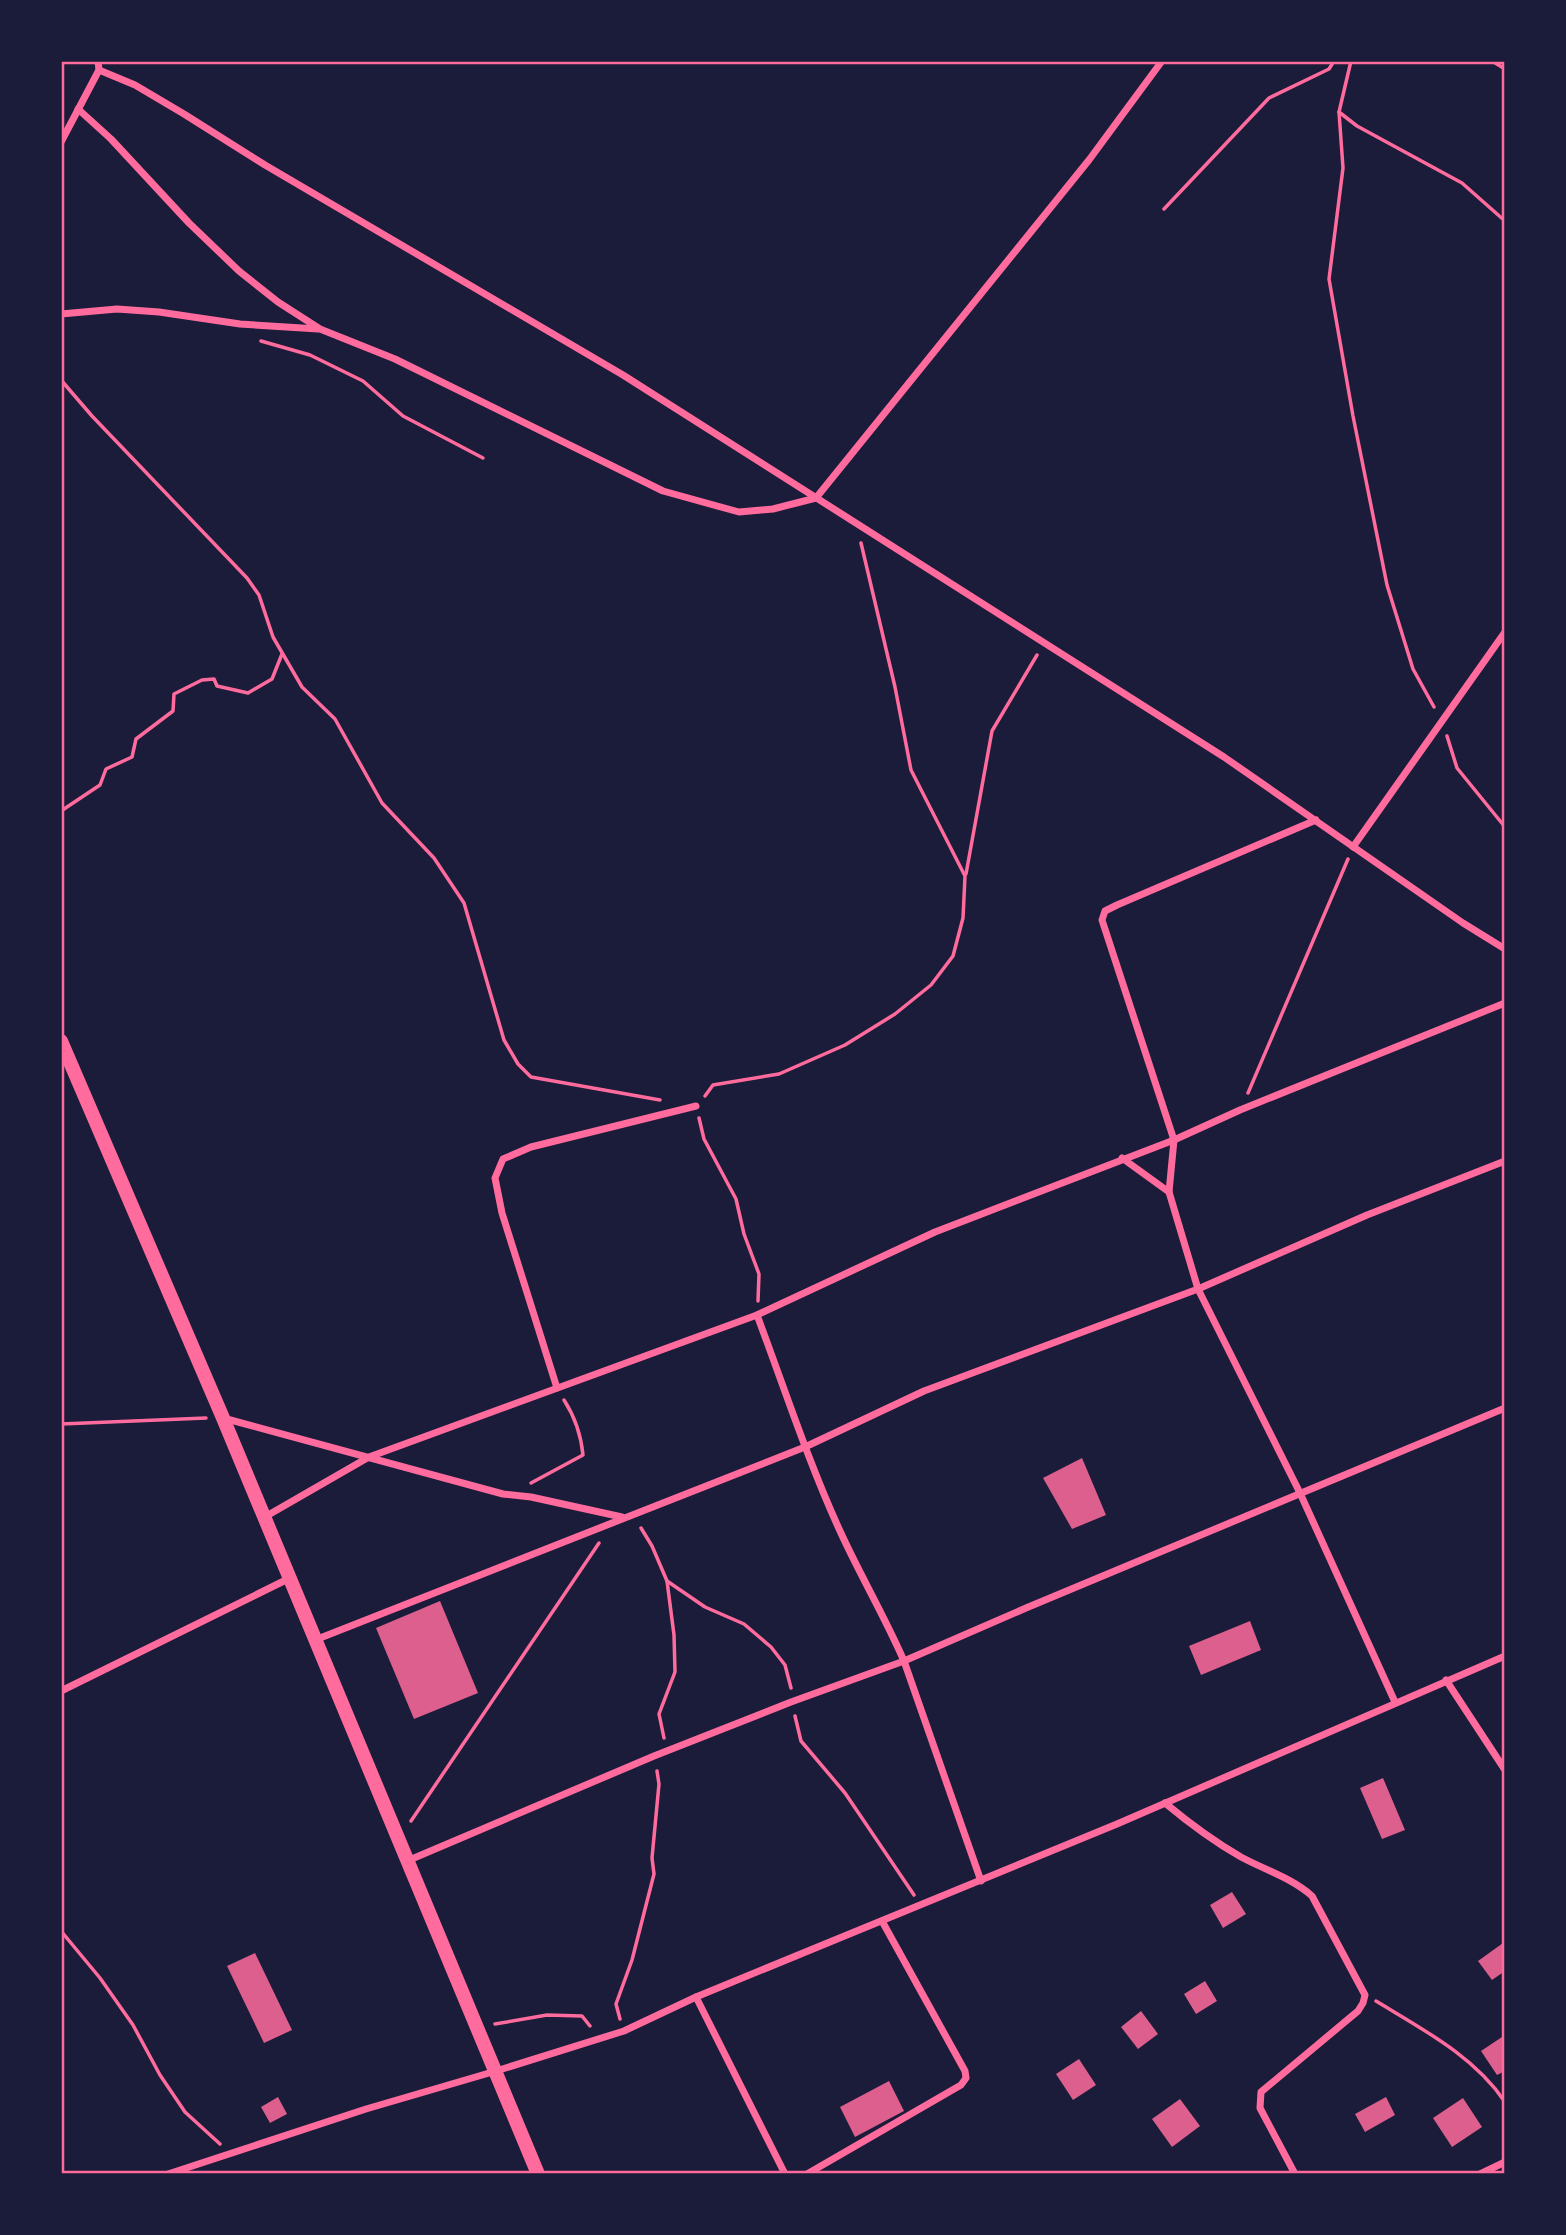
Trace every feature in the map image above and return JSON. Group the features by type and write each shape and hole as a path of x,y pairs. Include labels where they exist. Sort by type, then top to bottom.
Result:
{"main road":[{"path":"61,1041 223,1418 538,2174"}],"street":[{"path":"78,109 111,139 189,223 239,271 278,302 320,329 395,359 663,491 739,512 773,509 816,498 1089,160 1163,61"},
{"path":"61,142 99,65 623,375 1224,757 1463,923 1505,949"},
{"path":"61,314 117,309 240,324 320,329"},
{"path":"1353,847 1505,632"},
{"path":"1316,820 1105,911 1102,920 1174,1140 1169,1192 1198,1289 1300,1493 1395,1702"},
{"path":"263,1518 369,1457 757,1315 935,1232 1174,1140 1240,1110 1505,1003"},
{"path":"557,1388 502,1213 495,1178 503,1159 531,1147 696,1106"},
{"path":"1122,1158 1169,1192"},
{"path":"314,1640 805,1447 924,1391 1198,1289 1367,1214 1505,1161"},
{"path":"757,1315 805,1447 839,1530 887,1621 904,1661 981,1881"},
{"path":"407,1861 654,1756 904,1661 1505,1408"},
{"path":"223,1418 503,1494 531,1497 624,1517"},
{"path":"61,1691 288,1579"},
{"path":"168,2174 366,2109 624,2031 696,1997 981,1881 1446,1679 1505,1656"},
{"path":"1446,1679 1505,1770"},
{"path":"1165,1803 1201,1832 1241,1857 1300,1885 1312,1896 1365,1995 1358,2011 1261,2092 1260,2108 1294,2174"},
{"path":"807,2174 961,2085 966,2078 882,1921"},
{"path":"696,1997 785,2174"},
{"path":"1480,2174 1505,2162"}],"path":[{"path":"1164,209 1269,98 1329,69 1334,61"},
{"path":"1351,61 1339,111 1343,167 1329,279 1387,585 1413,669 1442,721 1457,768 1505,827"},
{"path":"1492,61 1505,69"},
{"path":"1339,111 1357,126 1462,183 1505,221"},
{"path":"261,341 310,355 363,381 402,416 482,458"},
{"path":"61,380 247,578 258,595 273,637 302,687 335,719 382,803 434,858 464,903 504,1040 518,1064 531,1077 696,1106"},
{"path":"857,524 895,687 911,770 965,876"},
{"path":"696,1106 713,1085 779,1074 845,1045 895,1014 931,985 953,956 963,918 965,876 992,731 1044,643"},
{"path":"61,811 100,785 106,769 132,757 136,739 173,711 173,694 202,680 214,679 217,686 248,693 272,679 282,653"},
{"path":"1240,1110 1353,847"},
{"path":"696,1106 704,1139 736,1199 744,1234 759,1274 757,1315"},
{"path":"503,1494 583,1455 582,1438 571,1411 557,1388"},
{"path":"61,1424 223,1418"},
{"path":"398,1840 613,1522"},
{"path":"624,2031 616,2004 632,1961 654,1874 652,1858 659,1784 654,1756 665,1737 659,1714 675,1672 674,1635 667,1580"},
{"path":"61,1931 100,1978 133,2025 160,2075 185,2112 230,2152"},
{"path":"1365,1995 1459,2053 1492,2082 1505,2102"},
{"path":"476,2027 547,2015 582,2016 599,2040"}],"building":[{"path":"1082,1458 1106,1515 1072,1529 1043,1478"},
{"path":"440,1601 478,1693 414,1719 376,1628"},
{"path":"1250,1621 1261,1650 1201,1675 1189,1646"},
{"path":"1383,1778 1405,1830 1382,1839 1360,1788"},
{"path":"1232,1892 1246,1914 1223,1928 1210,1905"},
{"path":"1503,1943 1505,1971 1492,1980 1478,1961"},
{"path":"255,1953 292,2030 264,2043 227,1966"},
{"path":"1205,1981 1217,2001 1196,2014 1184,1994"},
{"path":"1141,2011 1158,2034 1138,2049 1121,2027"},
{"path":"1505,2035 1505,2071 1497,2075 1481,2051"},
{"path":"1079,2059 1096,2085 1073,2100 1056,2074"},
{"path":"889,2081 904,2111 855,2137 840,2107"},
{"path":"278,2097 287,2114 270,2123 261,2107"},
{"path":"1386,2097 1395,2115 1365,2132 1355,2114"},
{"path":"1463,2098 1482,2127 1452,2147 1433,2118"},
{"path":"1180,2099 1200,2126 1172,2147 1152,2119"}]}
